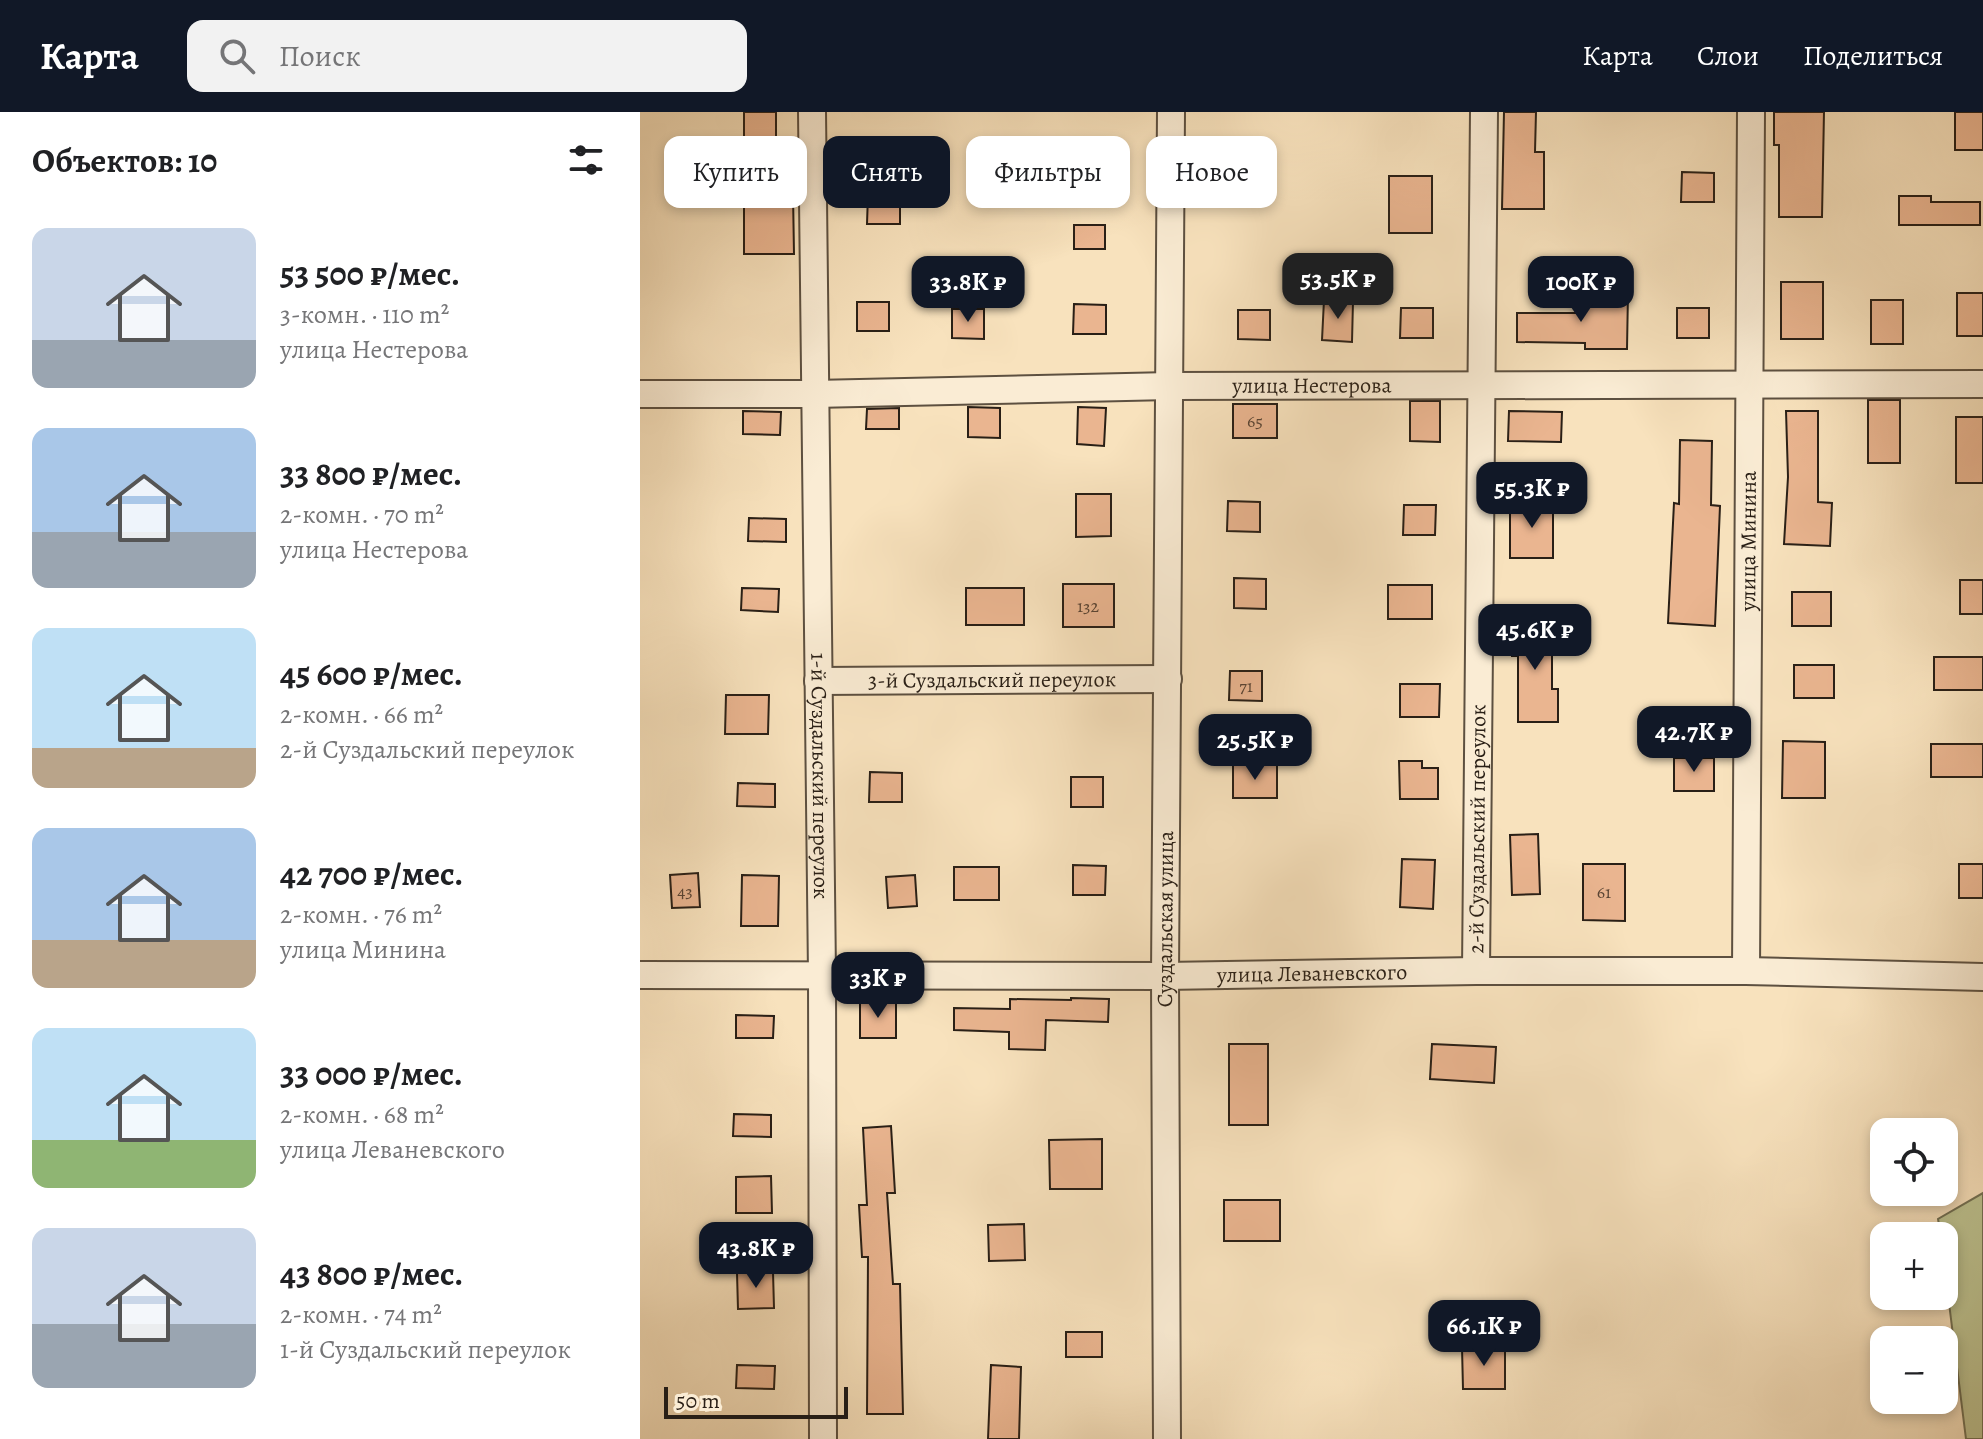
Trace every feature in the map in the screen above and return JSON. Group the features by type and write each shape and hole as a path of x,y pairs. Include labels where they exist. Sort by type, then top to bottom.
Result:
{"street":[{"name":"1-й Суздальский переулок","path":"812,112 822,974 823,1439"},
{"name":"Суздальская улица","path":"1167,1439 1165,976 1171,112"},
{"name":"2-й Суздальский переулок","path":"1476,971 1484,112"},
{"name":"улица Минина","path":"1746,971 1751,112"},
{"name":"улица Нестерова","path":"640,394 814,394 1170,386 1983,384"},
{"name":"3-й Суздальский переулок","path":"818,681 1168,679"},
{"name":"улица Леваневского","path":"640,975 1165,976 1746,971 1983,977"}],"green space":[{"path":"1983,1193 1983,1439 1966,1439 1958,1375 1958,1326 1952,1326 1950,1310 1958,1310 1958,1222 1939,1222 1938,1219"}],"building":[{"path":"744,112 776,112 776,136 744,136"},
{"path":"1504,112 1536,112 1535,152 1544,152 1544,209 1502,209"},
{"path":"1774,112 1824,112 1822,217 1779,217 1779,145 1774,145"},
{"path":"1955,112 1983,112 1983,150 1955,150"},
{"path":"1682,172 1714,173 1714,202 1681,202"},
{"path":"1389,176 1432,176 1432,233 1389,233"},
{"path":"1899,196 1931,196 1931,202 1980,202 1980,225 1899,225"},
{"path":"744,208 793,208 794,254 744,254"},
{"path":"868,208 900,208 900,224 867,224"},
{"path":"1074,225 1105,225 1105,249 1074,249"},
{"path":"1781,282 1823,282 1823,339 1781,339"},
{"path":"1585,292 1628,292 1627,349 1585,349 1585,343 1517,342 1517,313 1585,313"},
{"path":"1957,293 1983,293 1983,336 1957,336"},
{"path":"1324,300 1353,301 1352,342 1322,340"},
{"path":"1871,300 1903,300 1903,344 1871,344"},
{"path":"857,302 889,302 889,331 857,331"},
{"path":"1074,304 1106,305 1106,334 1073,334"},
{"path":"1401,308 1433,308 1433,338 1400,338"},
{"path":"1677,308 1709,308 1709,338 1677,338"},
{"path":"952,309 984,309 984,339 952,338"},
{"path":"1238,310 1270,310 1270,340 1238,339"},
{"path":"1868,400 1900,400 1900,463 1868,463"},
{"path":"1410,401 1440,401 1440,442 1410,441"},
{"path":"1233,404 1277,404 1277,438 1233,438"},
{"path":"968,407 1000,408 1000,438 968,437"},
{"path":"1078,407 1106,408 1104,446 1077,444"},
{"path":"899,408 899,429 866,429 867,409"},
{"path":"743,411 781,412 780,435 743,434"},
{"path":"1509,411 1562,412 1561,442 1508,441"},
{"path":"1786,411 1818,411 1818,502 1832,503 1830,546 1784,544 1788,477"},
{"path":"1956,417 1983,417 1983,483 1956,483"},
{"path":"1680,440 1712,441 1711,505 1720,506 1715,626 1668,623 1674,503 1679,504"},
{"path":"1076,494 1111,494 1111,536 1076,537"},
{"path":"1228,501 1260,502 1260,532 1227,531"},
{"path":"1510,501 1553,501 1553,558 1510,558"},
{"path":"1404,505 1436,505 1435,535 1403,535"},
{"path":"749,518 786,519 786,542 748,541"},
{"path":"1234,578 1266,579 1266,609 1234,608"},
{"path":"1960,580 1983,580 1983,614 1960,614"},
{"path":"1063,584 1114,584 1114,627 1063,627"},
{"path":"1388,585 1432,585 1432,619 1388,619"},
{"path":"742,588 779,589 778,612 741,610"},
{"path":"966,588 1024,588 1024,625 966,625"},
{"path":"1792,592 1831,592 1831,626 1792,626"},
{"path":"1512,623 1552,623 1552,689 1558,689 1558,722 1518,722 1518,656 1512,656"},
{"path":"1934,657 1983,657 1983,690 1934,690"},
{"path":"1794,665 1834,665 1834,698 1794,698"},
{"path":"1230,671 1262,671 1262,701 1229,700"},
{"path":"1400,684 1440,684 1439,717 1400,717"},
{"path":"726,695 769,695 768,734 725,734"},
{"path":"1783,741 1825,742 1825,798 1782,798"},
{"path":"1931,744 1983,744 1983,777 1931,777"},
{"path":"1674,758 1714,758 1714,791 1674,791"},
{"path":"1399,761 1422,761 1422,768 1438,768 1438,799 1400,799"},
{"path":"1233,765 1277,765 1277,798 1233,798"},
{"path":"870,772 902,773 902,802 869,802"},
{"path":"1071,777 1103,777 1103,807 1071,807"},
{"path":"738,783 775,784 775,807 737,806"},
{"path":"1538,834 1540,894 1512,895 1510,835"},
{"path":"1402,859 1435,860 1433,909 1400,907"},
{"path":"1583,864 1625,864 1625,921 1583,920"},
{"path":"1959,864 1983,864 1983,898 1959,898"},
{"path":"1073,865 1106,866 1105,895 1073,895"},
{"path":"954,867 999,867 999,900 954,900"},
{"path":"698,873 700,907 672,908 670,875"},
{"path":"742,875 779,876 778,926 741,926"},
{"path":"915,875 917,906 888,908 886,877"},
{"path":"1010,999 1109,999 1108,1022 1046,1020 1045,1050 1009,1049 1009,1032 954,1030 954,1008 1010,1009"},
{"path":"896,1001 896,1038 860,1038 860,1002"},
{"path":"736,1015 774,1016 773,1038 736,1038"},
{"path":"1229,1044 1268,1044 1268,1125 1229,1125"},
{"path":"1432,1044 1496,1047 1494,1083 1430,1079"},
{"path":"734,1114 771,1115 771,1137 733,1136"},
{"path":"891,1126 895,1193 887,1193 893,1284 900,1284 903,1414 867,1414 868,1257 862,1257 859,1205 867,1205 863,1128"},
{"path":"1102,1139 1102,1189 1050,1189 1049,1140"},
{"path":"771,1176 772,1213 736,1213 736,1177"},
{"path":"1224,1200 1280,1200 1280,1241 1224,1241"},
{"path":"1024,1224 1025,1260 989,1261 988,1225"},
{"path":"773,1272 774,1308 738,1309 737,1273"},
{"path":"1066,1332 1102,1332 1102,1357 1066,1357"},
{"path":"1505,1346 1505,1389 1463,1389 1462,1347"},
{"path":"737,1365 775,1366 774,1389 736,1388"},
{"path":"991,1365 1021,1367 1019,1439 988,1439"}]}
